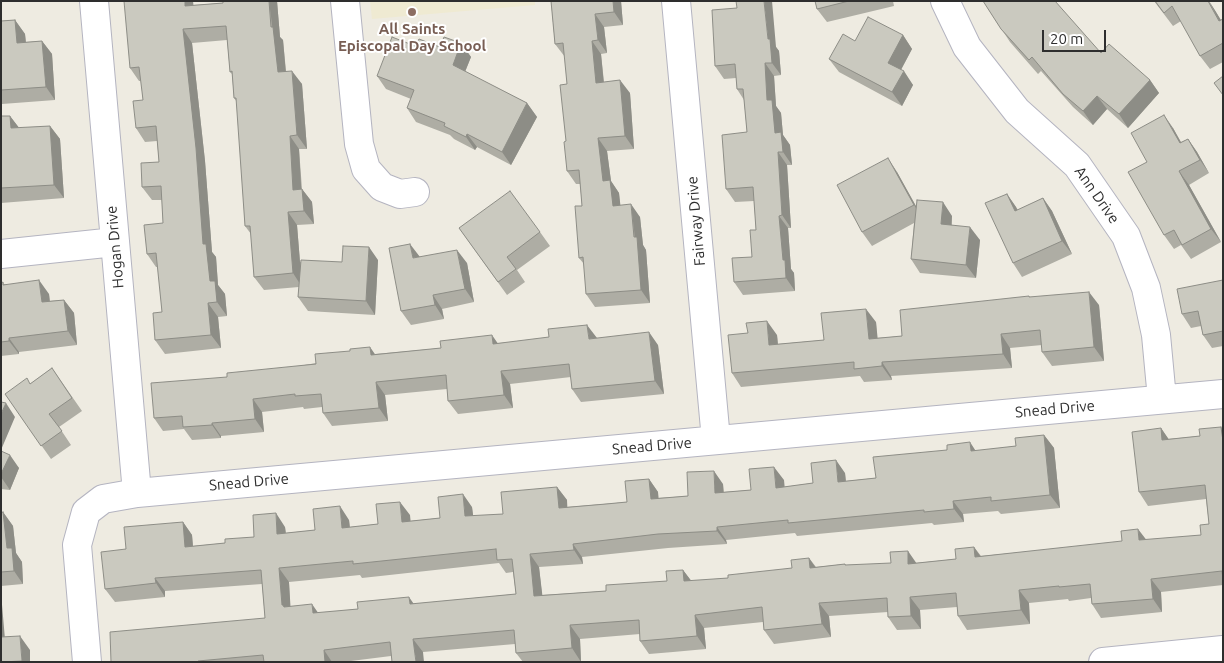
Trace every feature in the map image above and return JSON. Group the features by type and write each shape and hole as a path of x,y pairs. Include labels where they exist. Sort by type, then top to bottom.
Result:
{"street":[{"name":"Hogan Drive","path":"94,1 137,493"},
{"path":"345,1 359,144 366,169 382,187 400,194 415,192"},
{"name":"Fairway Drive","path":"676,1 716,440"},
{"name":"Ann Drive","path":"945,1 967,47 1017,111 1077,165 1126,236 1146,288 1156,335 1162,399"},
{"path":"1,254 115,242"},
{"name":"Snead Drive","path":"87,662 77,545 86,512 104,499 137,493 1223,394"},
{"path":"1103,662 1223,650"}],"shaded area":[{"name":"All Saints Episcopal Day School","path":"370,1 535,1 535,5 372,19"}],"building":[{"path":"124,1 185,1 185,6 223,3 223,1 269,1 278,72 292,71 297,135 290,136 293,190 302,189 304,211 288,212 293,273 254,277 250,226 245,226 236,98 234,98 232,71 230,72 226,26 183,29 196,148 203,244 206,244 210,281 215,281 217,302 208,303 211,335 155,340 153,313 162,312 156,253 147,254 144,225 163,223 161,186 142,187 141,163 159,162 156,126 136,128 133,101 143,100 139,67 130,68"},
{"path":"551,1 613,1 614,12 595,14 598,40 592,41 596,83 620,80 625,136 598,138 603,181 610,180 613,206 631,204 634,237 637,237 641,290 586,294 583,257 579,258 575,206 582,206 579,170 567,171 560,85 567,84 563,43 555,44"},
{"path":"736,1 764,1 772,63 765,63 767,100 772,100 775,133 781,132 783,152 778,152 782,215 779,216 786,278 734,282 732,258 752,257 750,230 756,230 753,187 726,189 722,135 747,132 743,89 737,89 735,64 715,66 712,10 737,8"},
{"path":"815,1 849,1 817,9"},
{"path":"983,1 1055,1 1101,53 1109,44 1150,80 1119,114 1097,96 1083,111 1063,94 1032,57 1029,60 1001,29"},
{"path":"1155,1 1208,1 1219,21 1223,19 1223,43 1200,56 1172,6 1164,13"},
{"path":"868,17 903,35 888,63 904,71 892,92 829,59 843,34 855,41"},
{"path":"15,20 17,43 42,41 46,87 1,90 1,21"},
{"path":"392,37 415,46 419,39 440,47 444,37 461,43 453,65 527,103 502,152 467,134 466,137 444,126 445,123 407,108 414,90 377,76"},
{"path":"1223,76 1223,95 1214,83"},
{"path":"1164,115 1180,143 1188,139 1200,160 1179,171 1211,229 1182,245 1174,230 1164,235 1128,172 1147,162 1131,133"},
{"path":"1,116 10,116 11,128 50,126 54,185 1,188"},
{"path":"888,158 914,205 862,232 837,185"},
{"path":"510,191 540,232 507,257 516,269 498,282 459,228"},
{"path":"1007,194 1015,211 1043,198 1062,241 1013,263 985,203"},
{"path":"917,200 943,202 941,224 970,227 966,265 911,259"},
{"path":"410,244 413,258 457,250 465,289 433,295 435,305 401,311 389,248"},
{"path":"343,246 369,247 366,301 298,297 301,260 342,262"},
{"path":"39,280 42,302 64,300 68,331 9,338 9,341 1,342 1,283 3,282 3,285"},
{"path":"1223,280 1223,331 1203,335 1198,311 1182,314 1177,289"},
{"path":"1089,292 1094,347 1042,352 1040,330 1001,334 1003,354 882,362 882,366 854,369 854,362 732,373 728,335 748,333 746,323 767,321 769,345 824,340 821,313 866,309 869,339 902,336 900,310 1029,296"},
{"path":"587,325 589,339 649,332 655,381 572,389 569,364 501,371 504,395 448,401 446,375 376,382 379,408 323,413 321,394 295,396 295,394 253,399 255,419 183,427 182,416 154,418 151,383 227,377 227,373 316,364 315,354 350,351 350,349 370,347 371,355 441,348 440,341 492,335 493,344 549,337 548,329"},
{"path":"52,368 72,398 49,414 62,431 41,446 5,394 27,378 30,384"},
{"path":"1,402 6,403 1,414"},
{"path":"1221,427 1223,441 1223,579 1222,571 1151,579 1153,599 1092,604 1090,584 1019,590 1021,610 958,616 956,593 910,597 911,616 888,617 887,598 819,603 822,624 764,630 762,607 695,615 697,636 640,641 639,620 570,625 572,648 516,653 514,630 413,639 416,662 392,662 390,642 324,650 325,662 264,662 263,655 198,662 111,662 110,632 265,618 261,570 155,578 156,583 105,589 101,552 126,549 124,527 183,522 185,547 225,543 225,539 254,537 253,515 276,513 277,534 315,530 313,509 340,506 342,528 378,524 376,504 400,502 402,522 440,518 438,497 463,494 465,516 503,514 501,492 557,487 559,508 606,504 627,502 625,481 649,479 651,499 688,496 687,472 714,471 715,493 751,490 749,469 774,467 776,488 813,483 811,463 836,460 838,482 876,478 873,457 947,450 947,445 970,442 971,451 1016,446 1015,438 1044,435 1050,495 991,501 991,497 953,501 954,509 924,512 924,510 788,523 788,520 717,527 717,531 658,534 573,544 574,550 530,554 534,596 606,591 606,585 667,581 666,571 683,570 684,581 728,578 728,575 792,568 791,560 809,558 810,568 845,564 891,563 890,552 908,551 908,564 956,559 955,549 974,547 975,557 1122,541 1121,531 1138,529 1139,540 1201,535 1200,525 1209,524 1205,485 1139,492 1132,432 1161,428 1162,440 1200,436 1199,429","holes":["496,549 497,560 512,559 516,594 410,604 409,597 357,602 358,609 313,613 312,604 284,607 282,605 279,568 353,561 353,564"]},
{"path":"1,451 10,455 1,474"},
{"path":"3,512 7,548 12,548 14,571 1,572 1,513"},
{"path":"20,636 22,661 1,662 1,637"}],"place":[{"name":"All Saints Episcopal Day School","path":"412,12"}]}
